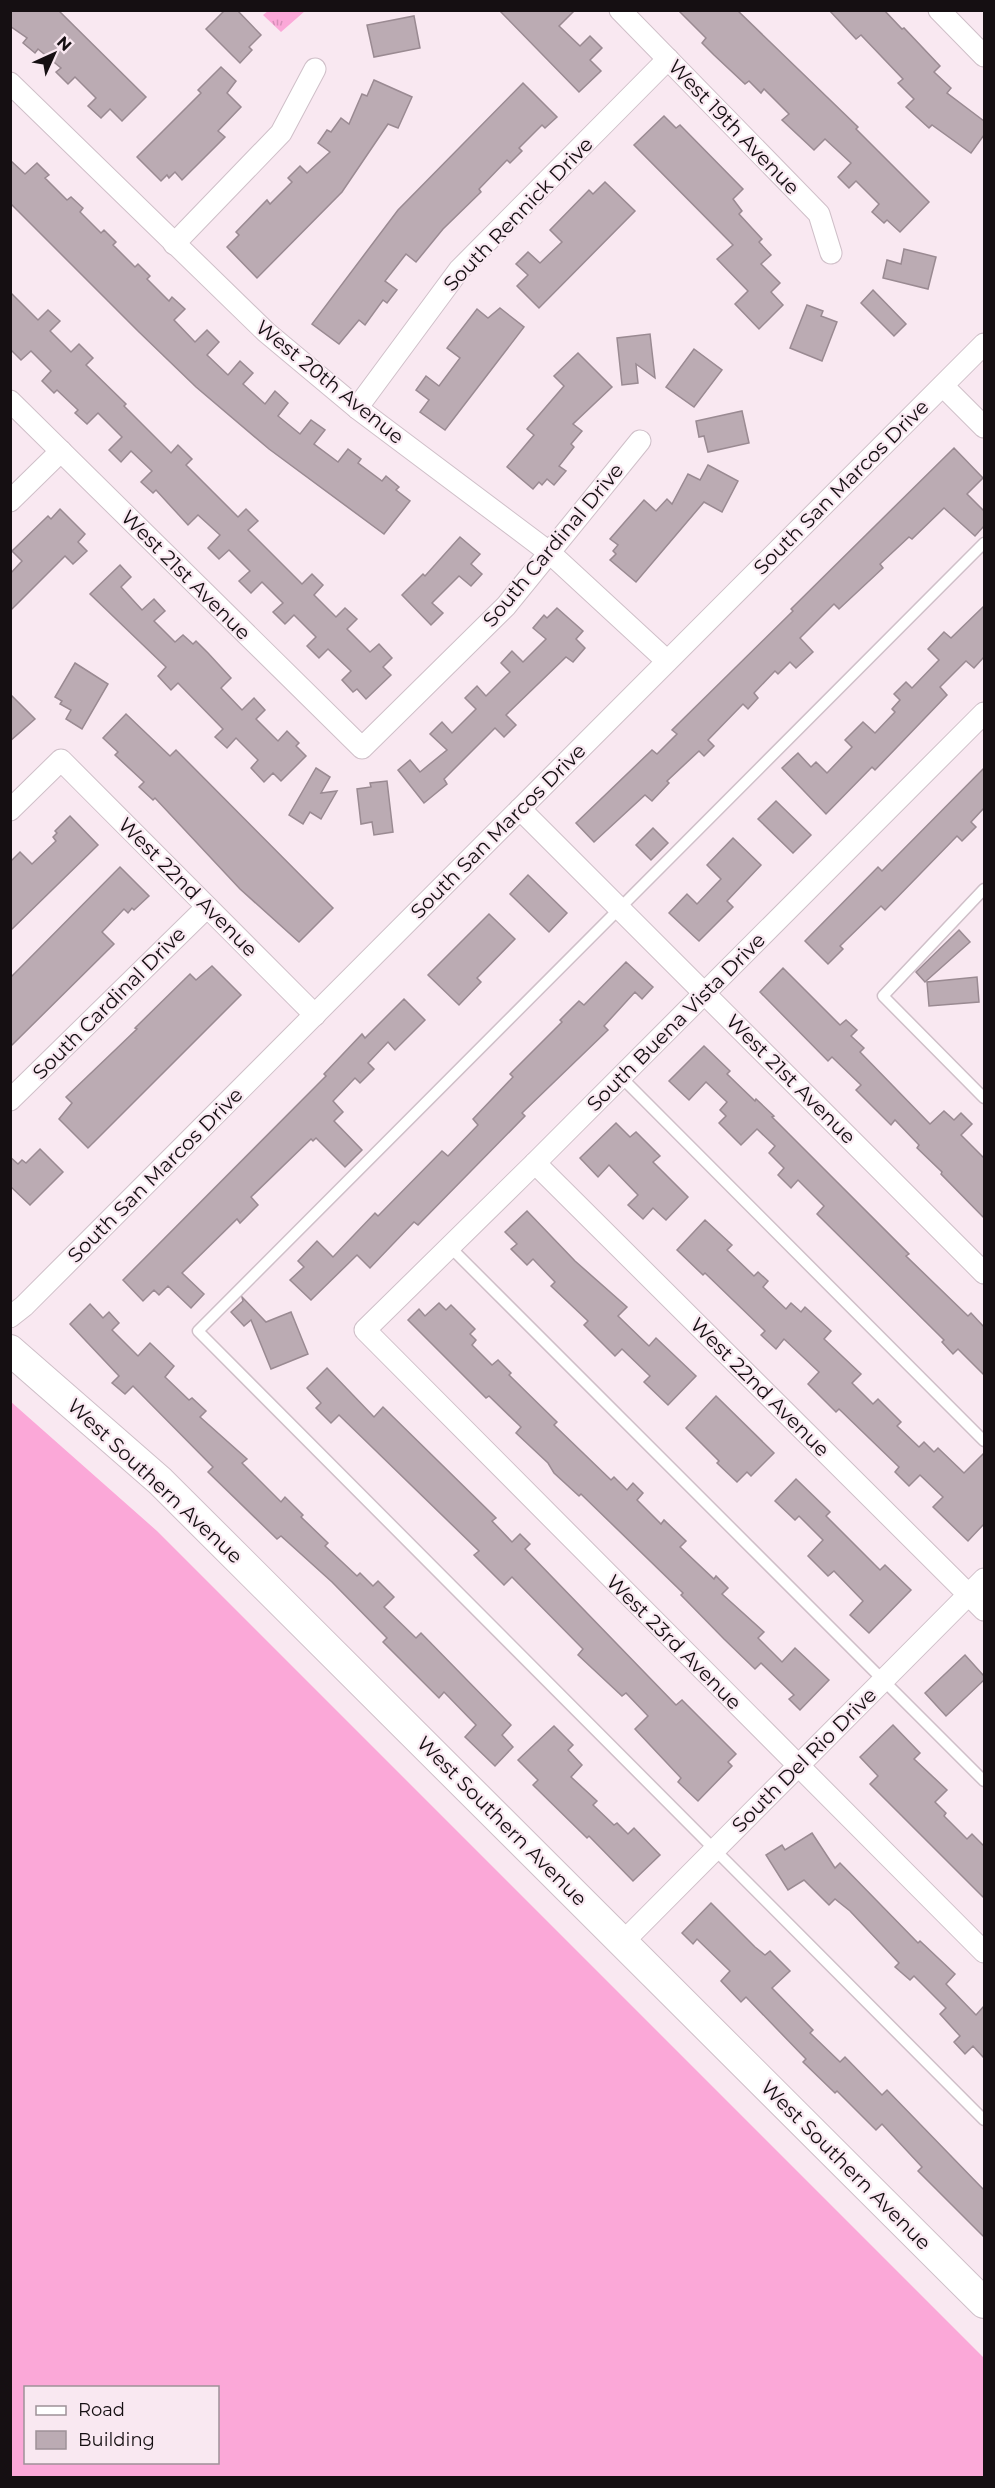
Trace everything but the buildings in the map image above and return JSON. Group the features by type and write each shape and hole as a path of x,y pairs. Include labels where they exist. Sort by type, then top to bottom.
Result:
{"main road":[{"name":"West Southern Avenue","path":"10,1350 160,1481 984,2303"}],"street":[{"name":"West 19th Avenue","path":"620,10 819,214 831,254"},
{"path":"939,10 984,56"},
{"name":"South Rennick Drive","path":"357,408 459,270 668,59"},
{"path":"174,244 281,133 315,69"},
{"name":"West 20th Avenue","path":"10,83 266,332 357,408 550,553 668,661"},
{"name":"South San Marcos Drive","path":"10,1317 24,1306 984,344"},
{"path":"943,386 984,427"},
{"name":"West 21st Avenue","path":"10,401 362,748"},
{"name":"South Cardinal Drive","path":"362,748 506,606 640,441"},
{"path":"10,501 61,451"},
{"name":"South Buena Vista Drive","path":"365,1330 984,713"},
{"name":"West 22nd Avenue","path":"10,810 61,760 315,1015"},
{"name":"West 21st Avenue","path":"520,809 984,1273"},
{"name":"South Cardinal Drive","path":"10,1100 207,907"},
{"name":"West 22nd Avenue","path":"535,1163 984,1610"},
{"name":"West 23rd Avenue","path":"365,1330 797,1767 984,1952"},
{"name":"South Del Rio Drive","path":"623,1942 984,1579"}],"lane":[{"path":"984,543 198,1331 716,1848 984,2120"},
{"path":"984,889 883,996 984,1098"},
{"path":"621,1077 984,1441"},
{"path":"450,1247 984,1781"}],"green space":[{"path":"268,11 305,11 281,32 263,15"},
{"path":"10,1401 157,1531 984,2358 984,2477 11,2477"}]}
